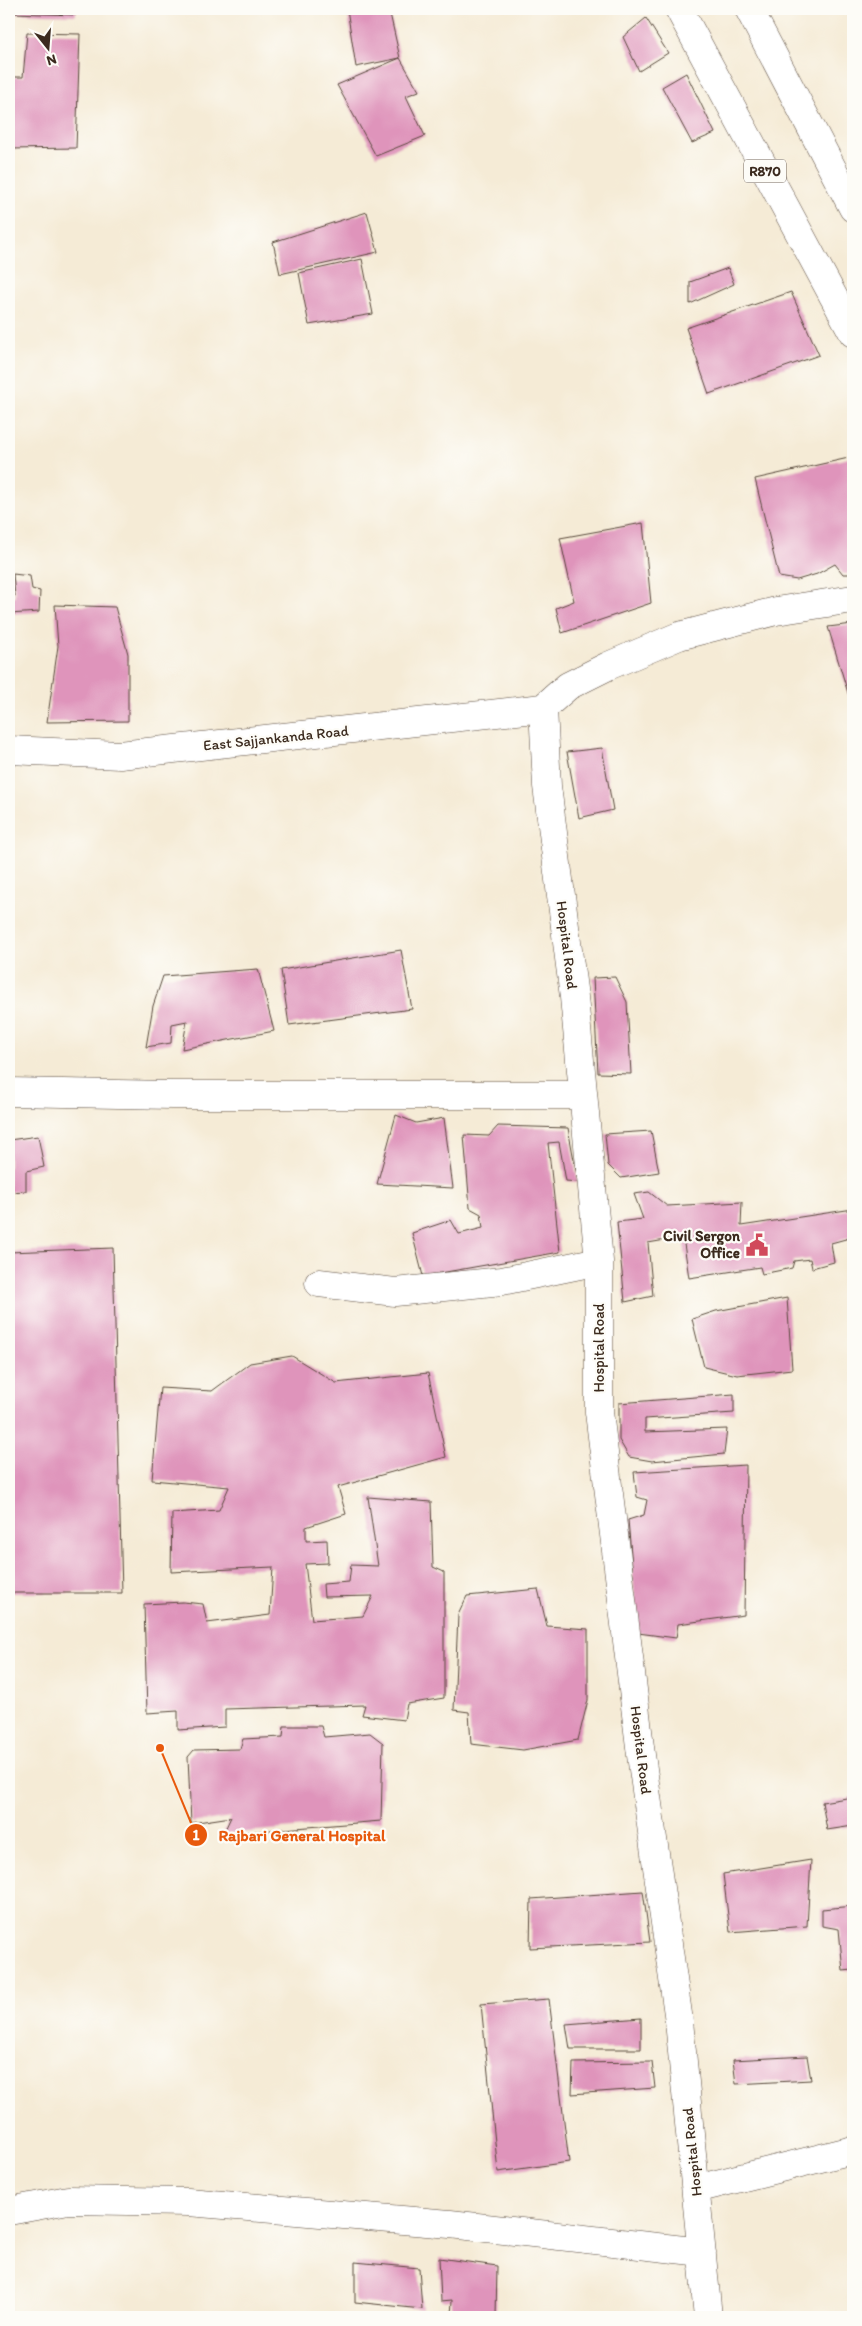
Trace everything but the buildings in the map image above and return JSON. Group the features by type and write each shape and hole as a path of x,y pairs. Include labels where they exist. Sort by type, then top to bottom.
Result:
{"street":[{"name":"R870","path":"679,9 853,333"},
{"path":"749,9 853,208"},
{"path":"543,708 568,686 608,666 679,636 776,611 853,599"},
{"name":"East Sajjankanda Road","path":"9,750 120,755 543,708"},
{"name":"Hospital Road","path":"543,708 547,786 574,997 599,1261 599,1412 641,1755 679,2021 708,2317"},
{"path":"9,1092 172,1096 582,1095"},
{"path":"319,1282 395,1292 502,1281 599,1261"},
{"path":"696,2189 853,2150"},
{"path":"9,2211 68,2200 188,2202 450,2224 702,2252"}],"place":[{"name":"Civil Sergon Office","path":"757,1245"},
{"name":"Rajbari General Hospital","path":"160,1748"}]}
